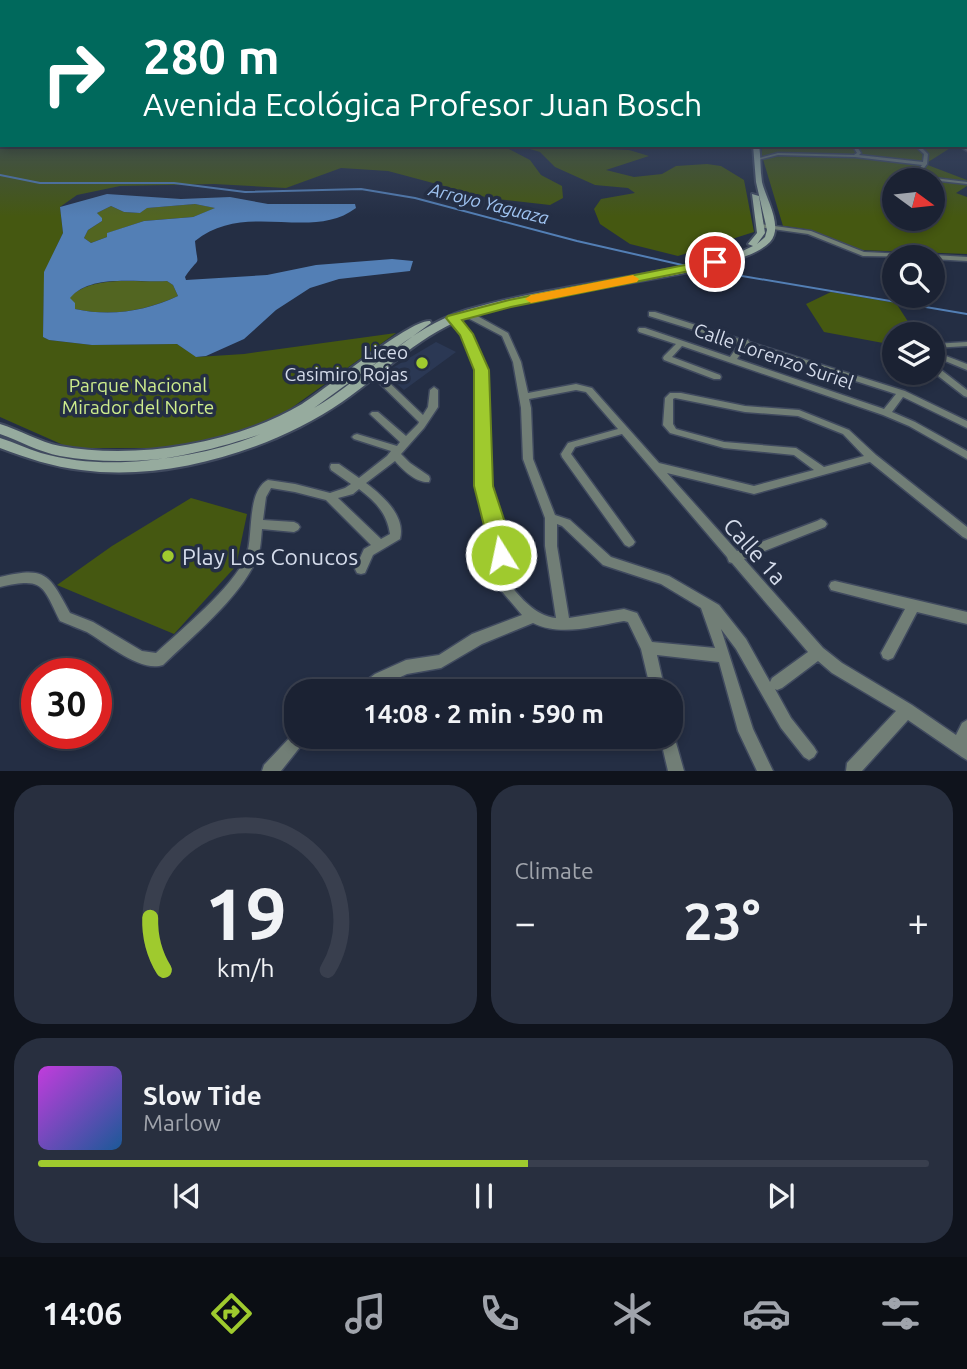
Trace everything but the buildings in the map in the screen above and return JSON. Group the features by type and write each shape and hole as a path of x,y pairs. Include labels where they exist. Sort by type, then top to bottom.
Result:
{"street":[{"path":"0,429 49,449 87,455 171,451 222,442 262,429 302,410 398,340 433,319 487,302 660,271 752,250 767,241 771,227 758,177 758,159 754,147"},
{"path":"710,261 748,246 758,239 761,226 751,178 754,147"},
{"path":"757,147 778,154"},
{"path":"855,147 859,153 855,156"},
{"path":"918,147 926,154 925,164 915,177 967,183"},
{"path":"758,159 778,154 855,156 925,164"},
{"path":"761,226 809,232 863,254 882,255"},
{"path":"945,258 967,259"},
{"path":"0,443 32,457 89,467 148,465 194,458 247,444 294,425 328,406 374,373 406,345 463,318 629,277"},
{"path":"652,314 745,341 902,393 967,425"},
{"path":"463,318 496,329 508,339 517,362 524,397 529,467 551,518 551,546 564,624"},
{"path":"463,318 482,370 483,486 502,547 499,561 493,569 494,575 533,617"},
{"name":"Calle Lorenzo Suriel","path":"642,330 886,412 967,455"},
{"path":"732,360 745,341"},
{"path":"681,343 663,357 717,377"},
{"path":"945,345 967,344"},
{"path":"945,358 967,367"},
{"path":"374,373 424,421"},
{"path":"945,377 967,394"},
{"name":"Calle 1a","path":"524,397 571,388 586,388 818,653 836,668 906,710 963,749"},
{"path":"330,497 362,484 399,448 433,407 435,390"},
{"path":"886,412 902,393"},
{"path":"821,470 796,452 724,445 673,431 668,425 670,398 673,395 745,409 799,413 846,432 872,458 967,534"},
{"path":"375,414 425,480"},
{"path":"623,431 571,445 566,454 629,542"},
{"path":"357,436 399,448"},
{"path":"653,466 714,483 754,490 872,458"},
{"path":"335,467 362,484 387,512 397,532 394,538 368,552 361,569"},
{"path":"0,582 22,577 42,580 50,588 65,617 88,626 140,657 158,660 237,581 252,557 259,524 259,503 264,487 268,484 330,497 377,543 382,544"},
{"path":"551,518 566,523 607,561 665,580 706,602 724,619 786,723 808,752"},
{"path":"259,524 294,527"},
{"path":"733,558 821,524"},
{"path":"835,586 967,618"},
{"path":"706,602 723,656 728,663 746,731 765,771"},
{"path":"888,653 913,607"},
{"path":"382,679 406,667 441,661 477,639 533,617 564,624 624,615 632,617 648,648 655,679"},
{"path":"648,648 723,656"},
{"path":"777,683 818,653"},
{"path":"853,769 906,710"},
{"path":"963,749 967,728"},
{"path":"270,771 289,749"},
{"path":"671,749 676,771"}],"shaded area":[{"name":"Liceo Casimiro Rojas","path":"436,342 456,352 404,390 384,373"}],"green space":[{"name":"Parque Nacional Mirador del Norte","path":"0,147 505,147 530,160 541,175 562,186 563,198 550,205 489,198 388,171 341,168 286,188 214,184 120,186 77,195 60,207 63,233 53,254 44,286 43,337 49,340 92,345 177,344 197,357 244,354 396,333 290,409 246,430 174,448 70,448 0,417"},
{"path":"523,147 629,150 649,156 606,170 634,177 662,174 676,166 721,166 744,180 754,232 678,256 630,244 600,224 594,209 601,199 635,193 628,188 595,185 555,167 540,152"},
{"path":"762,147 952,147 925,164 936,168 882,168 882,231 945,231 945,172 967,180 967,186 956,193 967,197 967,254 945,253 945,245 882,245 882,251 858,250 805,229 783,226 762,156"},
{"path":"195,204 216,208 193,217 144,221 108,233 107,237 91,243 84,238 88,230 102,221 97,213 111,206 124,212 140,213 146,208"},
{"path":"167,281 173,285 178,296 128,311 75,309 69,298 79,290 102,283"},
{"path":"831,292 882,301 882,308 899,308 908,322 882,322 882,343 824,332 806,304"},
{"name":"Play Los Conucos","path":"191,498 247,514 236,566 174,634 57,585 112,546"}],"water":[{"path":"107,194 181,199 230,197 268,204 355,204 356,208 338,217 319,222 235,223 215,229 195,241 197,261 185,277 186,280 267,275 316,265 392,259 413,261 410,271 339,279 310,288 276,310 244,339 206,356 196,357 177,344 92,345 49,340 43,337 44,272 63,233 60,207","holes":["195,204 215,208 193,217 144,221 107,233 107,237 91,243 84,238 88,230 102,221 97,213 111,206 124,212 140,213 147,208","167,281 173,285 178,296 128,311 75,309 75,303 70,298 79,290 102,282"]}],"waterway":[{"name":"Arroyo Yaguaza","path":"0,175 40,183 174,183 245,192 361,189 415,198 577,241 691,267"},
{"name":"Arroyo Yaguaza","path":"701,269 967,314"}],"slow traffic":[{"path":"531,299 633,279"}],"place":[{"name":"Liceo Casimiro Rojas","path":"422,363"},
{"name":"Play Los Conucos","path":"168,556"}],"route":[{"path":"501,555 502,547 483,486 482,370 466,334 453,318 509,303 715,262"}]}
